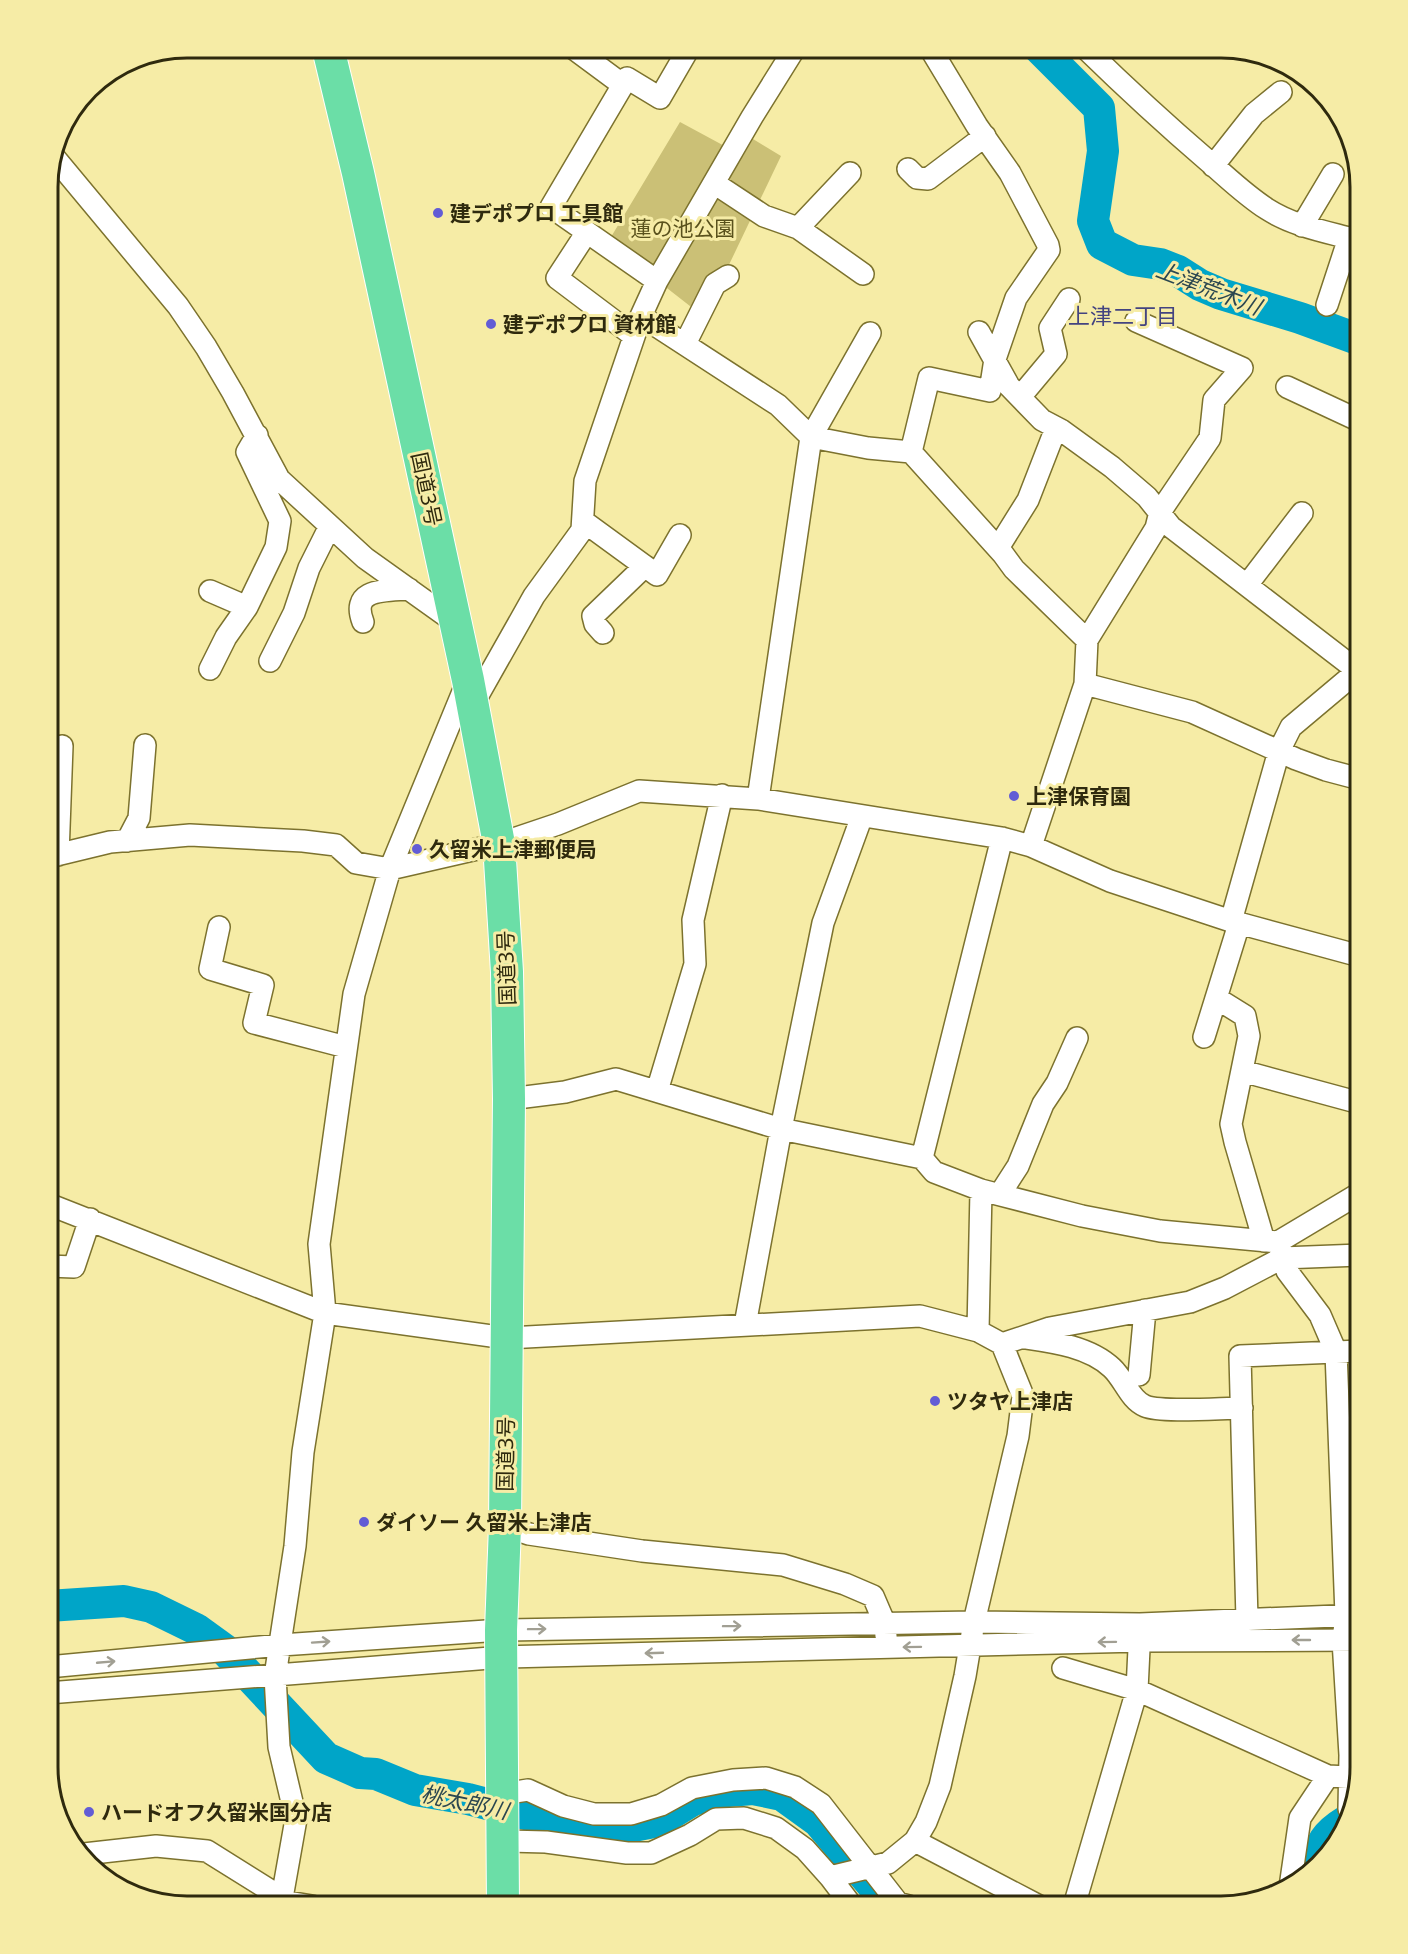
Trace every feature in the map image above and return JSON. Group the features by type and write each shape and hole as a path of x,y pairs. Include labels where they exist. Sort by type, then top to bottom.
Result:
{"highway":[{"name":"国道3号","path":"330,58 358,173 456,623 499,844 507,972 508,1099 502,1644 503,1895"}],"street":[{"path":"587,58 623,85"},
{"path":"657,281 552,207 627,78 660,98 683,58"},
{"path":"288,1895 296,1819 279,1747 275,1676 295,1546 303,1452 326,1313 319,1244 354,994 390,868 470,692 534,596 582,530 585,481 641,316 657,281 789,59"},
{"path":"911,452 929,378 990,391 994,359 1016,297 1049,250 1010,173 937,59"},
{"path":"1096,59 1227,180 1268,210 1302,226 1349,238"},
{"path":"1213,165 1254,114 1281,92"},
{"path":"908,169 917,178 928,179 985,136"},
{"path":"61,165 178,306 206,347 279,479 365,558 456,623"},
{"path":"798,228 850,173"},
{"path":"1302,226 1333,174"},
{"path":"714,183 764,216 798,228 863,274"},
{"path":"586,232 557,278 634,336"},
{"path":"1327,305 1349,256"},
{"path":"685,345 715,284 728,276"},
{"path":"1020,397 1056,354 1050,328 1069,299"},
{"path":"641,316 778,405 811,436 868,448 911,452 998,548 1014,569 1087,640"},
{"path":"1031,846 1085,684 1087,640 1156,528 1160,512 1210,438 1214,400 1242,368 1136,321"},
{"path":"980,332 1009,386 1042,420 1112,467 1147,497 1171,527 1349,662"},
{"path":"758,799 811,436 870,333"},
{"path":"1287,387 1349,416"},
{"path":"998,548 1028,500 1056,428"},
{"path":"210,669 226,637 247,607 276,547 280,521 247,452 256,435"},
{"path":"1247,585 1302,513"},
{"path":"583,520 657,575 680,535"},
{"path":"270,661 294,613 309,568 330,526"},
{"path":"603,633 595,624 593,616 645,566"},
{"path":"363,622 358,610 362,601 374,592 409,589"},
{"path":"210,591 247,607"},
{"path":"1204,1037 1279,751 1291,727 1349,678"},
{"path":"1085,684 1192,712 1326,771 1349,777"},
{"path":"127,841 139,818 145,745"},
{"path":"59,787 62,746"},
{"path":"59,855 110,842 190,835 336,845 356,863 390,868 499,844 558,824 639,791 722,795 1002,838 1031,846 1110,881 1235,922 1349,953"},
{"path":"657,1091 694,964 693,920 722,795"},
{"path":"744,1325 823,923 862,816"},
{"path":"922,1158 1002,838"},
{"path":"219,927 210,969 263,985 254,1023 346,1047"},
{"path":"1216,998 1245,1016 1249,1036 1231,1124 1234,1142 1275,1247 1287,1271 1320,1315 1336,1352 1349,1473"},
{"path":"978,1331 991,1192 1018,1166 1043,1104 1058,1083 1077,1038"},
{"path":"1242,1071 1349,1100"},
{"path":"508,1099 565,1092 616,1080 781,1129 922,1158 934,1172 991,1192 1082,1216 1160,1231 1275,1247 1349,1254"},
{"path":"1002,1344 1050,1328 1191,1302 1226,1288 1275,1247 1349,1201"},
{"path":"58,1208 326,1313 506,1338 920,1316 978,1331 1002,1344 1023,1396 1018,1436 974,1622 965,1676 940,1786 926,1822 915,1841 888,1863 830,1877"},
{"path":"58,1266 74,1267 90,1219"},
{"path":"1139,1375 1145,1310"},
{"path":"1022,1337 1063,1344 1094,1356 1111,1367 1144,1406 1165,1409 1242,1408"},
{"path":"1247,1620 1240,1356 1349,1352"},
{"path":"505,1526 529,1534 642,1551 783,1565 845,1584 873,1596 885,1624 886,1647"},
{"path":"58,1666 281,1645 969,1646 1140,1632 1247,1620 1349,1615"},
{"path":"58,1692 275,1676 502,1644 885,1624 974,1622 1140,1632 1349,1640"},
{"path":"1077,1896 1137,1690 1140,1632"},
{"path":"1063,1668 1137,1690 1338,1776 1345,1799"},
{"path":"1292,1874 1300,1818 1349,1763"},
{"path":"502,1794 528,1790 563,1806 594,1814 631,1814 661,1805 692,1788 733,1780 766,1778 795,1787 821,1804 892,1896"},
{"path":"503,1836 627,1853 651,1853 690,1835 716,1819 744,1818 776,1828 805,1849 844,1896"},
{"path":"915,1841 1020,1896"},
{"path":"92,1853 156,1846 207,1851 276,1895"}],"green space":[{"name":"蓮の池公園","path":"680,122 743,156 753,139 781,156 704,317 608,242"}],"waterway":[{"name":"上津荒木川","path":"1050,59 1099,108 1103,151 1093,221 1102,244 1133,260 1160,264 1178,271 1200,285 1221,294 1300,318 1349,336"},
{"name":"桃太郎川","path":"58,1605 124,1601 151,1607 196,1629 225,1650 326,1758 360,1773 376,1774 415,1790 468,1799 545,1819 589,1827 623,1828 659,1821 693,1800 728,1791 753,1789 782,1795 818,1821 880,1894"},
{"name":"桃太郎川","path":"1322,1846 1330,1834"}],"place":[{"name":"建デポプロ 工具館","path":"438,213"},
{"name":"建デポプロ 資材館","path":"491,324"},
{"name":"上津保育園","path":"1014,796"},
{"name":"久留米上津郵便局","path":"417,849"},
{"name":"ツタヤ上津店","path":"935,1401"},
{"name":"ダイソー 久留米上津店","path":"364,1522"},
{"name":"ハードオフ久留米国分店","path":"89,1812"}],"district":[{"name":"上津二丁目","path":"1123,315"}]}
